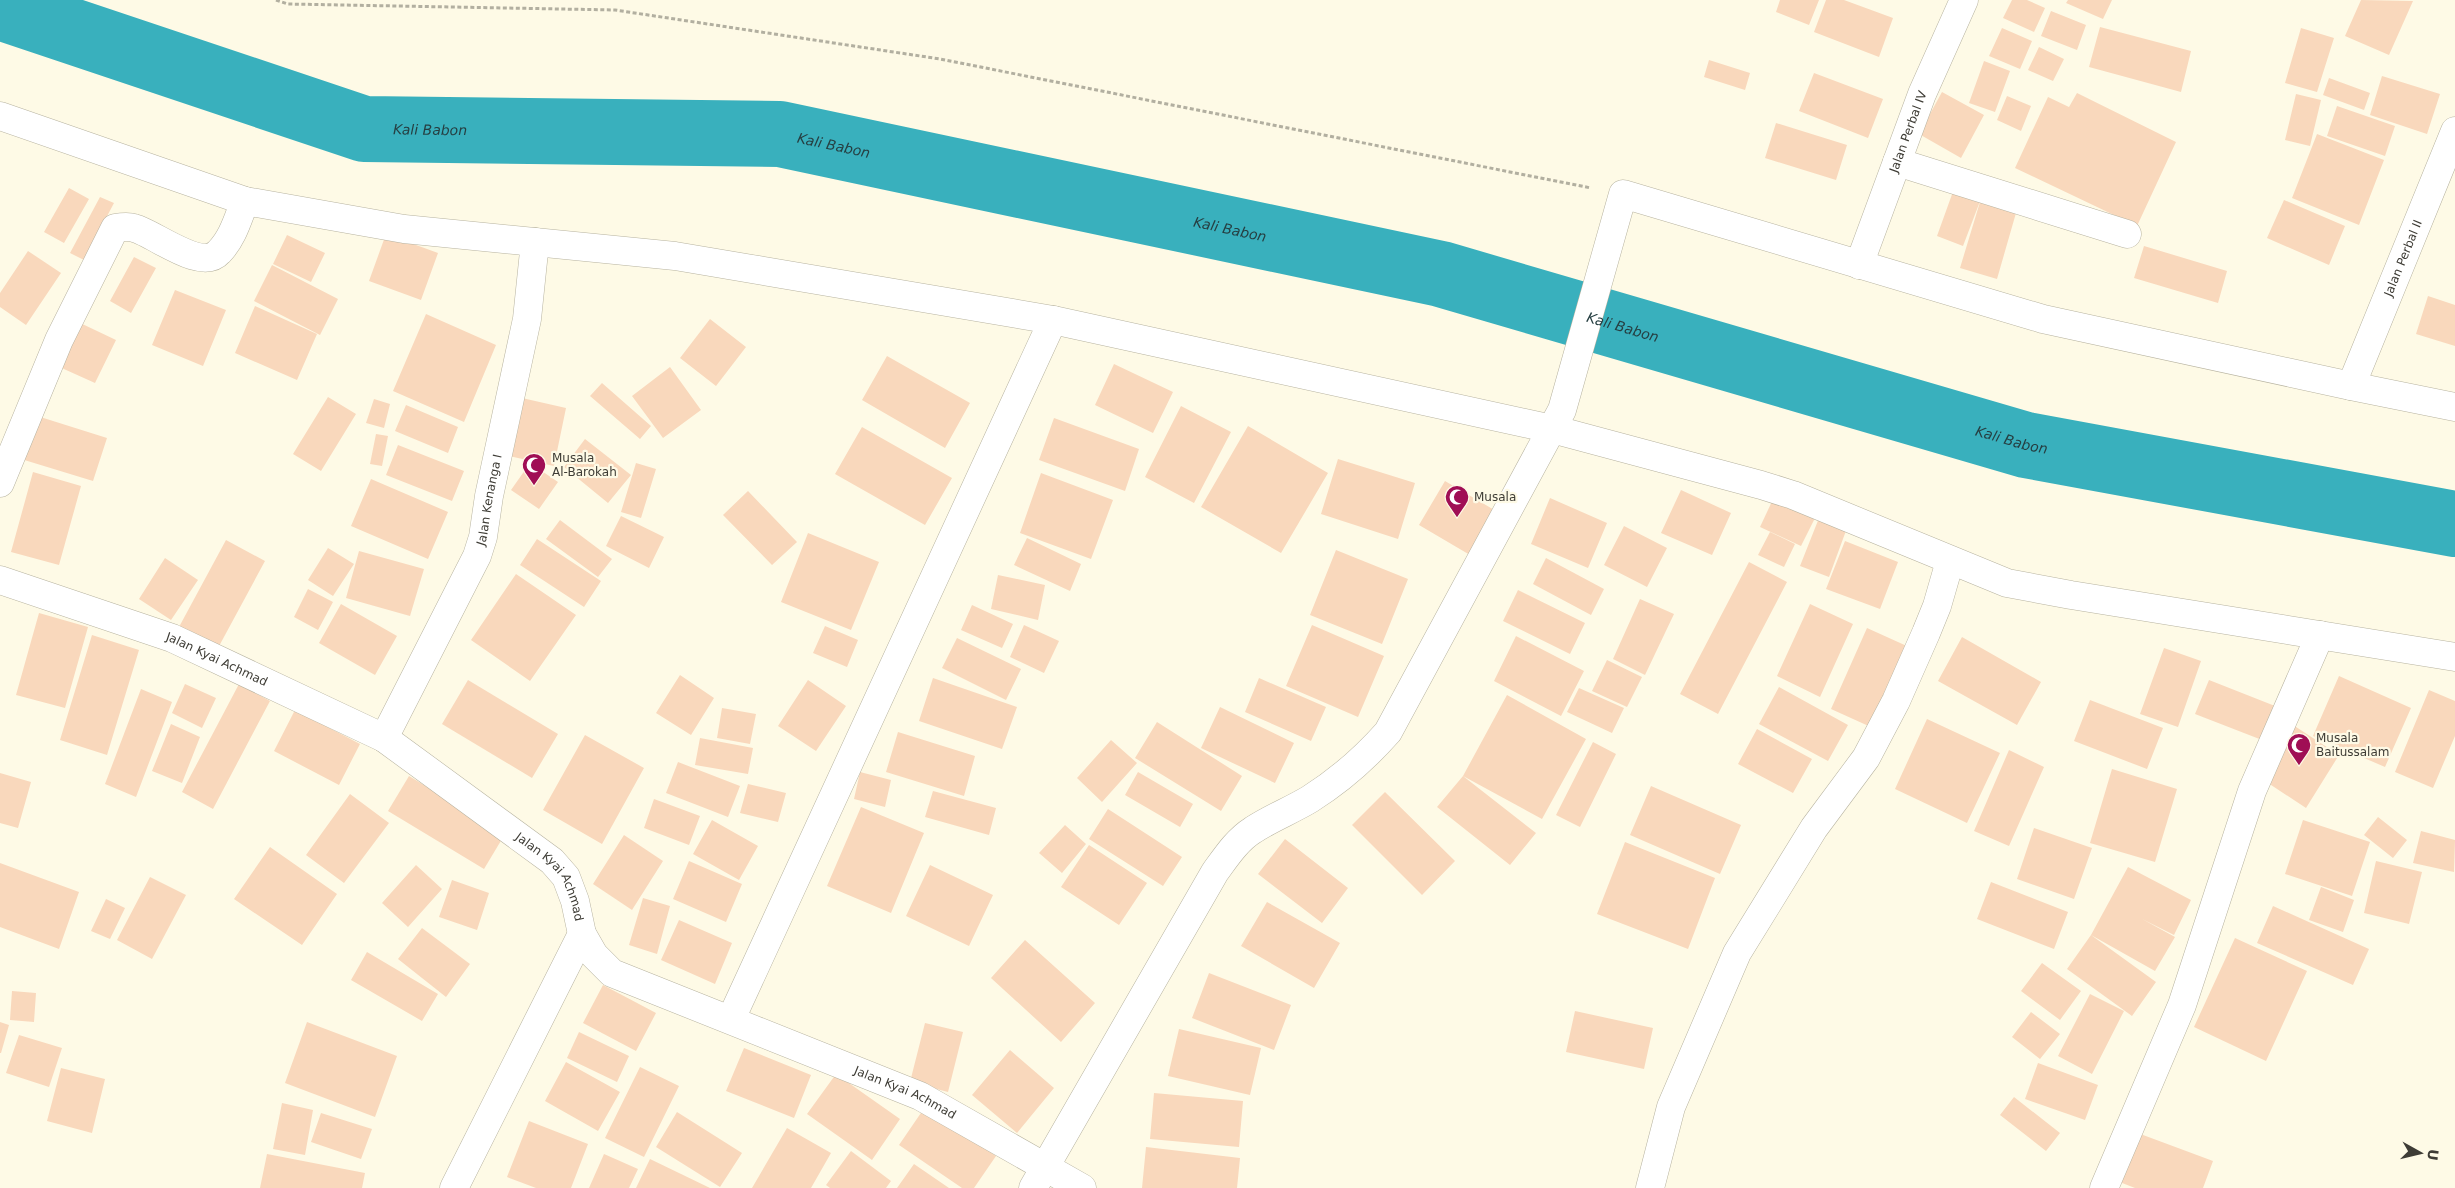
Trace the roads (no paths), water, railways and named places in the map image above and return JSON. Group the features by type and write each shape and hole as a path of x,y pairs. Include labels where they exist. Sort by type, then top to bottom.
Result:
{"street":[{"name":"Jalan Perbal IV","path":"1859,265 1922,94 1964,0"},
{"path":"0,116 245,201 404,229 674,256 1053,320 1557,420 1793,495 2007,583 2455,657"},
{"name":"Jalan Perbal II","path":"2351,386 2455,131"},
{"path":"1897,162 2127,234"},
{"path":"1039,1178 1215,872 1234,846 1252,830 1309,799 1334,782 1366,756 1388,732 1557,420 1623,194 2043,319 2455,407"},
{"path":"0,482 59,340 115,228 135,228 186,253 207,258 218,254 230,237 245,201"},
{"name":"Jalan Kenanga I","path":"384,738 480,546 527,319 536,242"},
{"path":"731,1019 1053,320"},
{"path":"1650,1188 1671,1107 1737,953 1814,828 1866,758 1896,701 1926,633 1937,606 1950,561"},
{"name":"Jalan Kyai Achmad","path":"0,580 172,638 384,738 552,861 566,877 575,900 582,934 594,955 612,973 920,1096 1039,1178 1082,1188"},
{"path":"2104,1188 2182,1005 2252,791 2320,635"},
{"path":"454,1188 582,934"}],"waterway":[{"name":"Kali Babon","path":"0,7 364,129 780,134 1441,274 2026,445 2455,524"}],"place":[{"name":"Musala Al-Barokah","path":"534,486"},
{"name":"Musala","path":"1457,518"},
{"name":"Musala Baitussalam","path":"2299,766"}]}
